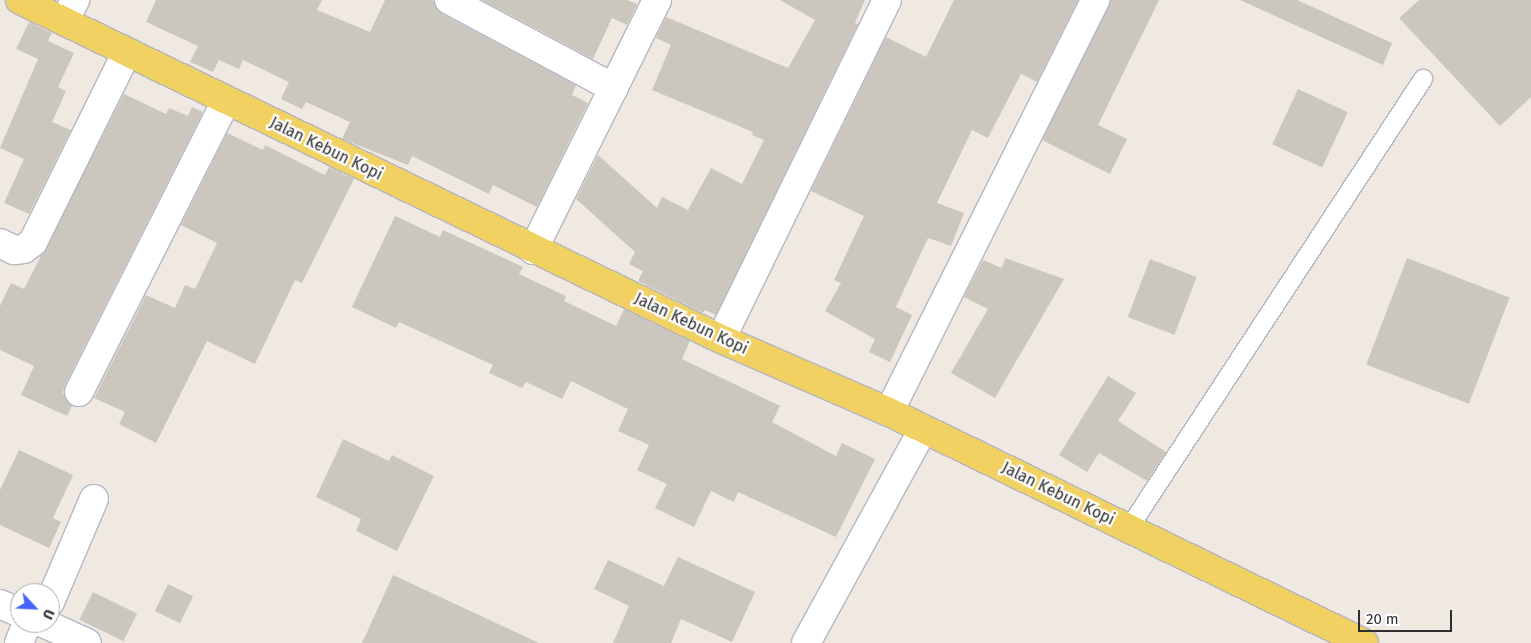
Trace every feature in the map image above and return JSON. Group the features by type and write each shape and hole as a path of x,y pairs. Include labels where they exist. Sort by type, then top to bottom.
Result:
{"main road":[{"name":"Jalan Kebun Kopi","path":"20,0 70,11 127,52 226,101 721,339 923,428 1364,643"}],"street":[{"path":"449,0 614,88"},
{"path":"533,250 657,0"},
{"path":"721,339 887,0"},
{"path":"889,412 1095,0"},
{"path":"0,243 14,250 24,249 33,242 127,52"},
{"path":"79,392 226,101"},
{"path":"806,643 923,428"},
{"path":"58,583 94,499"},
{"path":"60,631 87,643"}],"lane":[{"path":"1128,528 1423,79"}],"building":[{"path":"156,0 322,0 317,10 370,32 385,0 433,0 442,14 576,85 572,95 588,103 537,207 493,185 489,194 412,156 408,165 342,139 350,122 306,102 302,109 281,99 289,82 243,60 239,69 219,60 213,72 190,62 198,46 146,22"},
{"path":"482,0 627,0 637,4 627,25 612,18 593,59"},
{"path":"780,0 865,0 855,23 858,24 716,315 705,310 703,313 638,281 643,271 629,264 635,252 576,199 598,155 657,208 662,197 688,210 711,168 742,184 764,140 752,135 753,132 652,90 671,45 656,38 666,17 788,68 815,20"},
{"path":"954,0 1078,0 1037,82 1021,74 988,138 972,130 937,203 964,213 951,246 928,238 896,307 912,315 890,362 869,352 875,339 825,311 841,283 834,280 864,216 811,191 886,37 926,57"},
{"path":"1110,0 1159,0 1098,125 1127,139 1110,174 1042,140"},
{"path":"1240,0 1297,0 1392,43 1383,65"},
{"path":"1419,0 1531,0 1531,97 1500,126 1399,18"},
{"path":"29,22 52,33 48,41 74,53 58,87 66,91 52,122 71,130 29,214 4,203 24,159 0,148 38,59 16,49"},
{"path":"1298,89 1348,112 1322,168 1272,144"},
{"path":"124,94 166,114 169,108 188,116 192,107 203,112 65,385 63,393 72,406 67,416 21,395 34,366 0,350 0,306 11,283 24,289"},
{"path":"227,133 263,150 265,145 325,175 329,167 354,179 302,283 295,280 255,364 207,341 156,443 119,424 125,412 94,398 146,295 175,308 185,285 195,289 217,243 181,225"},
{"path":"395,216 440,237 443,230 523,267 519,274 566,296 564,301 616,326 624,309 690,341 682,359 780,406 772,422 836,456 842,443 875,459 836,537 738,492 734,502 711,491 694,527 655,508 667,484 637,470 649,445 618,431 628,409 571,381 562,399 526,382 522,388 489,373 493,365 399,322 396,328 352,307"},
{"path":"1005,258 1064,279 995,398 951,373 988,309 964,297 983,260 1002,268"},
{"path":"1407,258 1510,297 1469,404 1366,364"},
{"path":"1150,259 1197,277 1174,335 1128,317"},
{"path":"1108,376 1136,393 1118,421 1166,452 1147,481 1099,453 1087,472 1059,455"},
{"path":"343,439 389,461 392,455 434,476 397,551 356,531 361,519 316,497"},
{"path":"19,450 73,475 53,518 61,522 49,548 0,525 0,490"},
{"path":"678,557 755,592 732,642 681,619 671,643 613,643 629,606 594,589 608,560 664,586"},
{"path":"393,575 539,643 362,643"},
{"path":"168,584 193,596 180,623 155,611"},
{"path":"93,592 137,613 123,641 79,620"}]}
